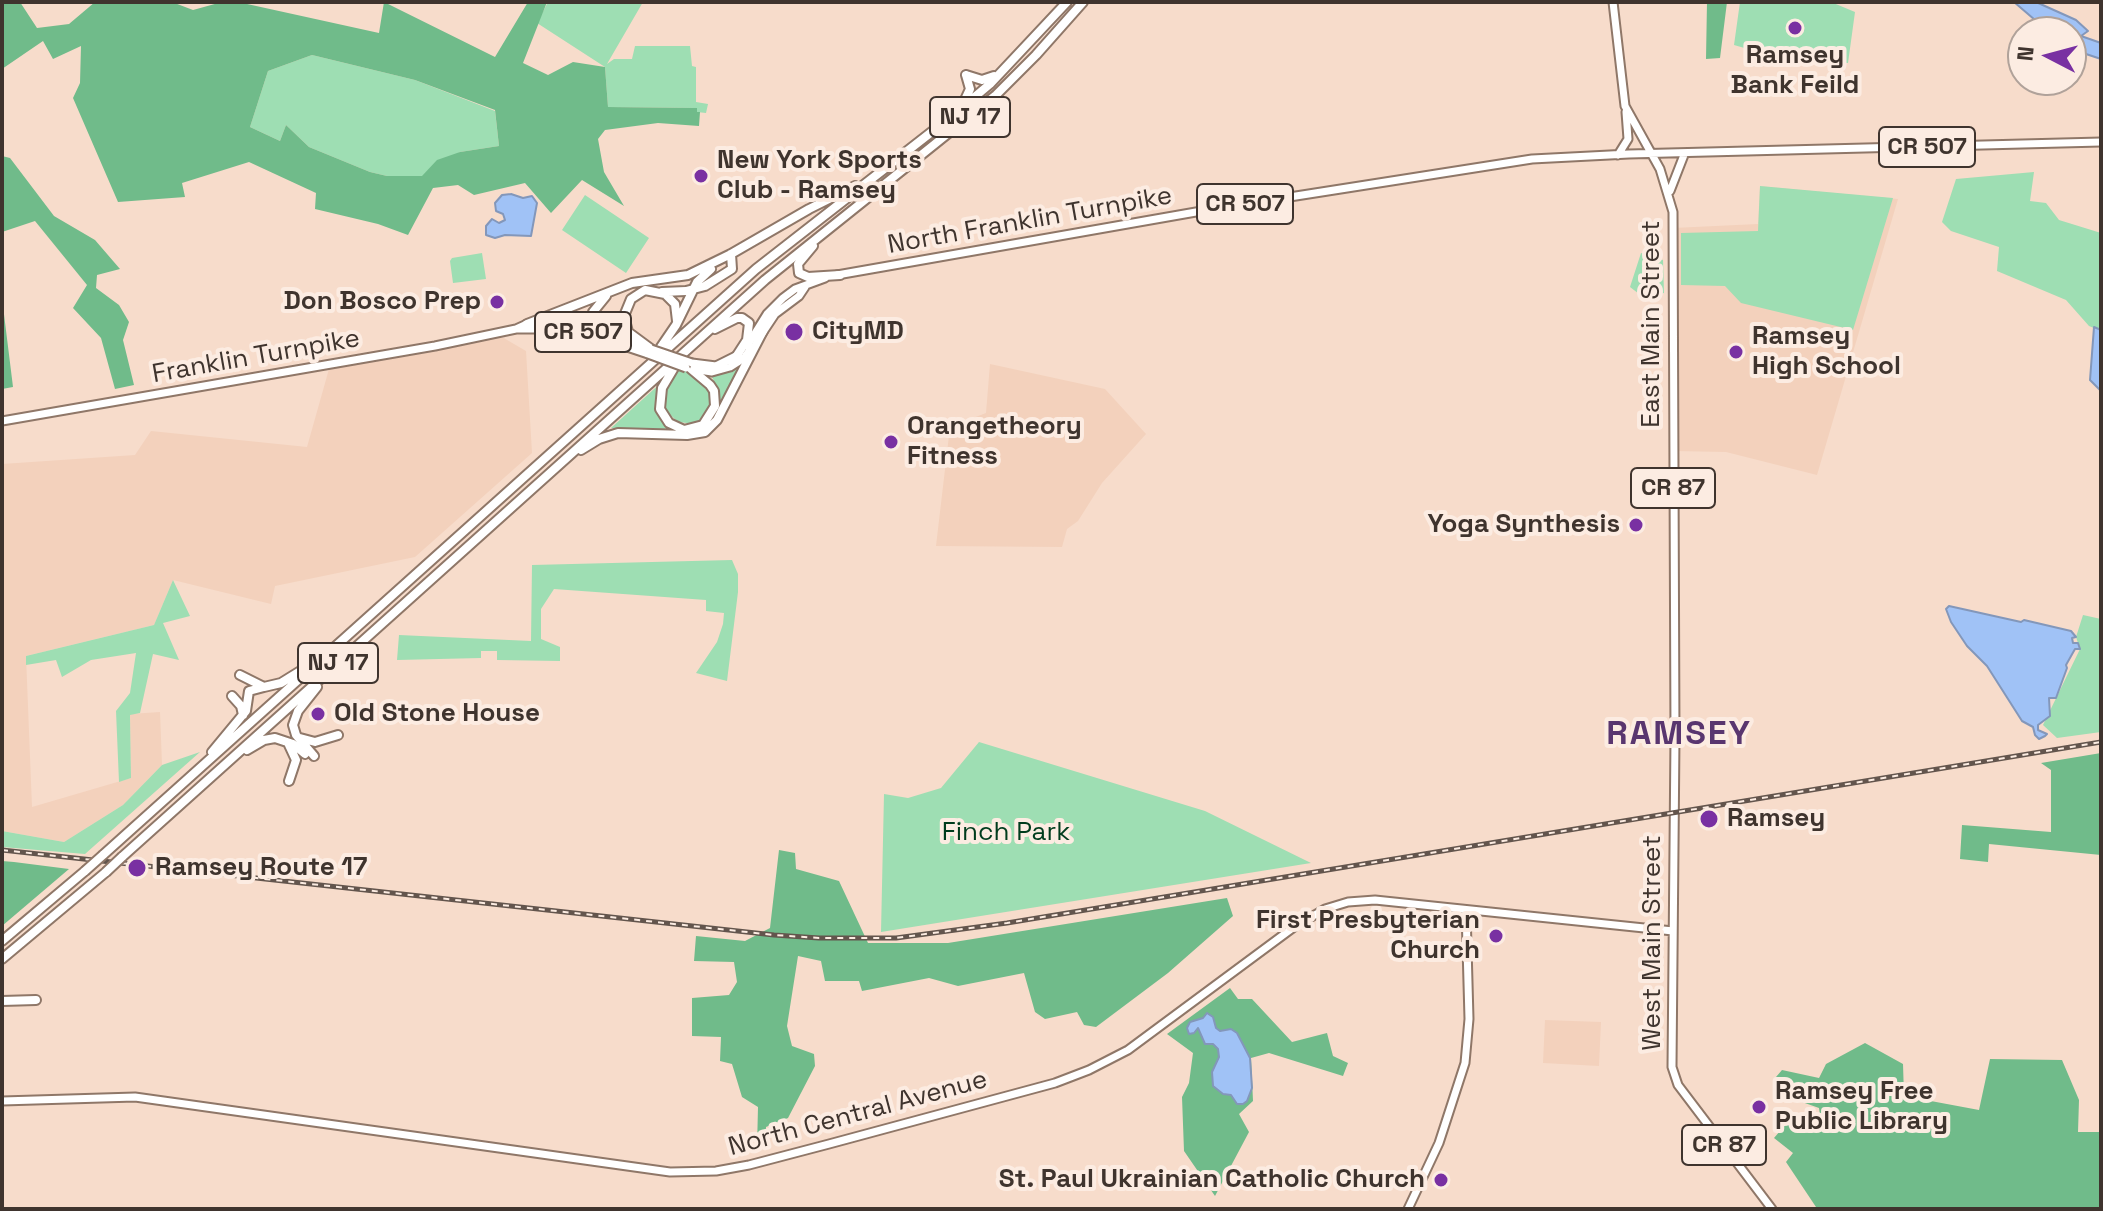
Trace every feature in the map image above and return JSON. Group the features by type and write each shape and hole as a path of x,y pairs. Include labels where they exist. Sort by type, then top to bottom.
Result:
{"highway":[{"name":"NJ 17","path":"2,941 103,855 766,260 958,112 1002,73 1067,2"},
{"name":"NJ 17","path":"3,958 106,872 765,280 996,95 1083,2"},
{"path":"958,112 969,94 966,75 982,80 1002,73"},
{"path":"527,324 620,287 688,275 874,177"},
{"path":"840,275 808,277 797,269 801,258 843,216"},
{"path":"650,351 628,332 624,316 627,305 645,290 693,290 732,269 731,254"},
{"path":"594,333 591,320 597,305 620,287"},
{"path":"619,391 665,343 693,290"},
{"path":"657,291 675,304 676,325"},
{"path":"697,340 732,319 742,318 749,323 750,332 736,357"},
{"path":"554,469 590,444 608,436 631,432 687,435 705,432 717,420 763,331"},
{"path":"684,351 662,388 660,398 663,416 669,423 684,430 703,425 715,406 714,391 690,367"},
{"path":"184,782 243,715 249,702 249,691 286,681 335,646"},
{"path":"208,780 261,741 271,738 296,745 312,758 293,725 298,711 344,657"},
{"path":"240,675 264,687"},
{"path":"232,696 241,706 243,715"},
{"path":"296,735 315,742 338,735"},
{"path":"282,739 296,757 289,781"},
{"path":"2,1001 36,1000"}],"main road":[{"path":"1613,2 1628,139 1618,155"},
{"name":"East Main Street","path":"1625,106 1665,179 1673,212 1674,805"},
{"name":"CR 507","path":"1684,155 2101,142"},
{"path":"1669,193 1684,155"},
{"name":"North Franklin Turnpike","path":"872,269 1213,209 1530,159 1684,155"},
{"name":"Franklin Turnpike","path":"690,367 716,366 736,357 775,305 795,289 872,269"},
{"name":"Franklin Turnpike","path":"516,329 527,324 570,324 712,372 735,365 775,314 799,296 805,287"},
{"name":"Franklin Turnpike","path":"2,421 435,346 516,329 594,333"},
{"name":"West Main Street","path":"1674,805 1671,1057 1676,1081 1772,1209"},
{"name":"North Central Avenue","path":"2,1101 135,1097 670,1172 733,1169 1055,1083 1089,1070 1128,1050 1294,927 1334,906 1375,900 1673,931"},
{"path":"1408,1209 1439,1143 1465,1063 1469,990 1466,910"}],"shaded area":[{"path":"1760,186 1898,199 1817,475 1726,452 1673,451 1673,228 1758,224"},
{"path":"502,337 526,351 532,453 415,557 275,586 271,604 173,580 154,625 26,656 32,807 131,778 130,714 160,712 162,765 123,805 64,842 2,831 2,464 135,455 151,431 307,447 329,369"},
{"path":"990,364 1105,389 1146,434 1102,483 1078,521 1067,529 1062,547 936,546 950,427 986,413"},
{"path":"1545,1020 1601,1022 1599,1066 1543,1063"}],"green space":[{"path":"2,2 20,2 37,28 69,24 95,2 172,2 193,10 222,2 238,2 379,33 384,2 495,57 528,2 547,2 523,63 548,75 573,62 605,67 608,107 697,108 700,112 699,126 658,123 605,130 598,139 604,172 624,206 582,180 551,213 525,183 474,195 458,185 433,188 408,235 378,224 315,209 316,193 249,162 182,183 185,197 118,202 73,98 80,83 81,46 53,59 43,41 2,69","holes":["312,55 415,80 495,110 499,146 460,152 437,160 422,176 387,176 309,147 286,125 280,141 250,127 268,71"]},
{"path":"548,2 643,2 607,64 614,59 632,59 635,46 690,46 692,66 696,67 696,102 708,104 706,113 697,112 696,108 608,107 605,67 537,23"},
{"path":"1707,2 1727,2 1720,58 1706,59"},
{"name":"Ramsey Bank Feild","path":"1740,2 1831,2 1855,12 1848,63 1779,58 1734,45"},
{"path":"312,55 415,80 495,111 499,146 460,152 422,177 387,176 309,147 286,125 280,141 250,127 268,71"},
{"path":"2,156 10,158 54,216 95,240 120,269 97,275 96,288 119,305 129,322 123,340 134,385 115,389 101,338 73,308 87,285 35,221 2,232"},
{"path":"2034,172 2030,201 2046,203 2059,220 2101,233 2101,331 2089,326 2066,300 1997,271 1999,247 1951,231 1942,222 1956,179"},
{"path":"1760,186 1893,198 1853,330 1741,303 1725,286 1681,285 1681,233 1758,231"},
{"path":"585,195 649,238 626,273 562,230"},
{"path":"482,253 486,279 453,283 452,258"},
{"path":"1641,253 1663,260 1664,293 1643,297 1630,287"},
{"path":"2,298 13,387 2,389"},
{"path":"748,357 716,417 702,430 688,433 611,428 664,380 656,403 663,419 678,430 692,432 702,429 715,417 720,404 718,389 711,375 732,369"},
{"path":"680,369 695,374 710,390 712,405 696,424 678,422 665,410 663,399 667,385"},
{"path":"732,560 738,574 738,592 727,681 696,673 717,642 723,624 724,613 706,611 706,600 554,589 541,609 541,639 560,647 560,661 497,660 497,651 481,651 481,658 397,660 399,635 531,641 532,565"},
{"path":"173,580 190,616 163,623 179,660 153,654 140,713 130,715 131,778 119,782 116,711 130,693 136,653 91,660 62,677 56,660 26,665 26,656 154,625"},
{"path":"2083,615 2101,619 2101,732 2057,738 2043,725 2080,649 2076,637"},
{"name":"Finch Park","path":"979,742 1205,811 1311,863 881,932 884,794 908,798 941,788"},
{"path":"200,752 85,854 2,847 2,831 64,842 123,805 162,765"},
{"path":"2101,753 2101,855 1989,844 1988,862 1960,859 1962,825 2051,832 2051,770 2041,763"},
{"path":"779,850 795,853 796,869 839,881 868,943 948,943 1227,898 1233,916 1168,973 1096,1027 1084,1025 1077,1012 1045,1019 1035,1012 1024,973 958,986 929,978 862,991 859,981 825,981 821,961 798,956 787,1026 792,1046 814,1054 815,1066 788,1118 766,1127 766,1146 757,1148 758,1107 742,1097 732,1064 720,1061 721,1037 692,1036 692,998 729,995 737,982 734,962 694,961 696,936 745,941 770,928"},
{"path":"2,861 14,862 69,869 2,926"},
{"path":"1230,988 1238,999 1252,999 1292,1042 1327,1033 1333,1056 1348,1063 1343,1076 1269,1053 1251,1058 1253,1101 1239,1114 1249,1132 1215,1196 1184,1151 1182,1097 1189,1083 1193,1053 1167,1034"},
{"path":"1865,1043 1903,1064 1904,1096 1979,1110 1990,1059 2062,1060 2079,1100 2078,1132 2101,1132 2101,1209 1816,1207 1786,1162 1793,1153 1774,1138 1786,1124 1821,1123 1819,1108 1802,1102 1776,1077 1782,1070 1819,1078 1826,1064"}],"water":[{"path":"2014,2 2036,2 2067,16 2030,16"},
{"path":"2087,38 2101,43 2101,59 2087,54"},
{"path":"502,195 523,198 532,196 537,203 531,236 505,235 495,238 486,235 486,226 492,219 499,223 505,220 503,214 496,211 495,203"},
{"path":"2094,327 2101,330 2101,391 2090,380"},
{"path":"1949,606 2071,631 2076,637 2072,638 2073,643 2078,643 2080,649 2075,649 2066,665 2056,698 2049,698 2050,716 2038,725 2038,730 2047,734 2045,736 2039,739 2033,727 2022,721 1987,666 1967,646 1951,622 1946,609"},
{"path":"1207,1013 1213,1017 1220,1031 1231,1029 1237,1033 1250,1058 1252,1088 1243,1104 1237,1104 1231,1095 1223,1094 1213,1086 1212,1072 1219,1057 1218,1049 1213,1044 1205,1044 1198,1028 1189,1034 1187,1028 1190,1022 1203,1018"}],"railway":[{"path":"2,850 774,935 896,938 1007,923 2101,742"}],"place":[{"name":"Ramsey Bank Feild","path":"1795,28"},
{"name":"New York Sports Club - Ramsey","path":"701,176"},
{"name":"Don Bosco Prep","path":"497,302"},
{"name":"CityMD","path":"794,332"},
{"name":"Ramsey High School","path":"1736,352"},
{"name":"Orangetheory Fitness","path":"891,442"},
{"name":"Yoga Synthesis","path":"1636,525"},
{"name":"Old Stone House","path":"318,714"},
{"name":"Ramsey","path":"1709,819"},
{"name":"Ramsey Route 17","path":"137,868"},
{"name":"First Presbyterian Church","path":"1496,936"},
{"name":"Ramsey Free Public Library","path":"1759,1107"},
{"name":"St. Paul Ukrainian Catholic Church","path":"1441,1180"}],"district":[{"name":"RAMSEY","path":"1679,735"}]}
